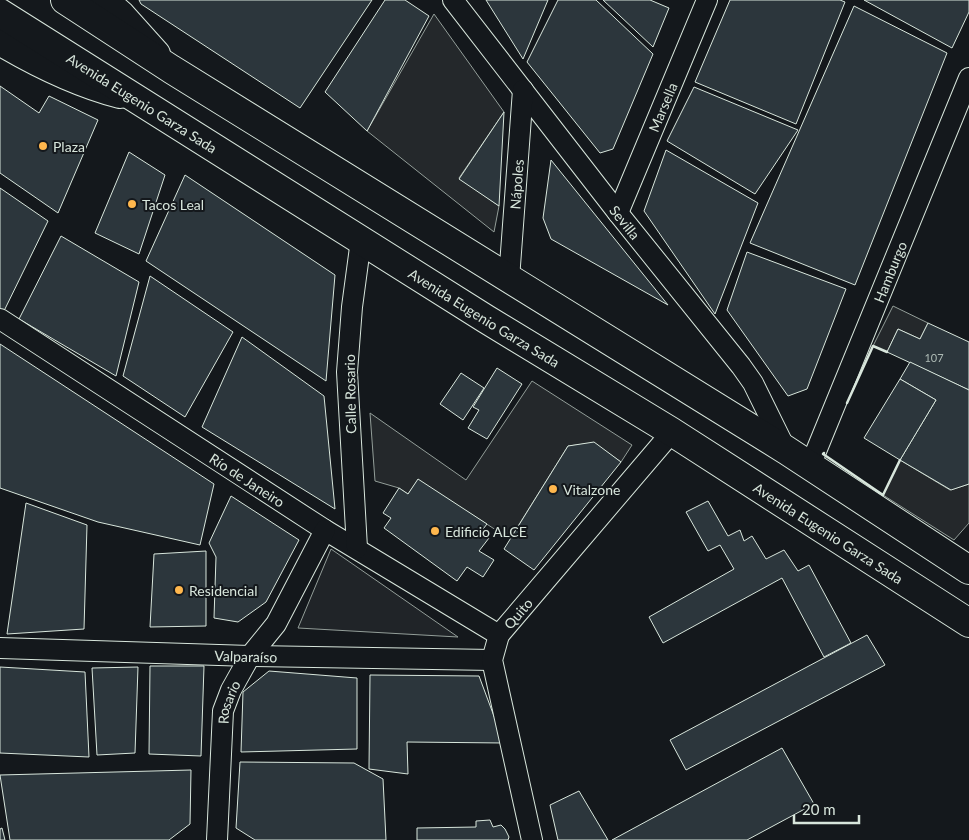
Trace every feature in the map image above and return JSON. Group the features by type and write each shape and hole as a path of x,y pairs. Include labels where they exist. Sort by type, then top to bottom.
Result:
{"main road":[{"path":"65,0 167,67 786,450 969,570"},
{"path":"104,0 121,15 167,67"},
{"name":"Avenida Eugenio Garza Sada","path":"0,13 486,319 672,432 969,623"},
{"path":"0,42 40,63 97,88 135,98"}],"street":[{"name":"Sevilla","path":"453,0 618,213 725,345 753,383 786,450"},
{"name":"Marsella","path":"618,213 707,0"},
{"name":"Hamburgo","path":"810,466 969,78"},
{"name":"Nápoles","path":"509,279 523,90"},
{"name":"Calle Rosario","path":"357,548 347,372 352,308 361,240"},
{"name":"Río de Janeiro","path":"0,319 325,530 498,635"},
{"name":"Quito","path":"532,840 492,660 498,635 672,432"},
{"name":"Rosario","path":"217,840 223,711 231,690 250,656 276,624 325,530"},
{"name":"Valparaíso","path":"0,648 250,656 492,660"}],"shaded area":[{"path":"434,14 504,112 459,178 499,206 494,232 367,131"},
{"path":"893,306 928,323 920,339 898,329 887,352 873,346"},
{"path":"532,381 632,445 621,462 594,443 568,446 510,539 418,480 408,494 399,488 375,481 370,413 466,480"},
{"path":"900,460 950,490 969,484 969,523 954,540 883,495"},
{"path":"331,549 458,637 298,628"}],"building":[{"path":"139,0 372,0 300,108 141,4"},
{"path":"385,0 405,0 429,16 367,131 325,92"},
{"path":"486,0 548,0 523,59"},
{"path":"558,0 596,0 653,54 613,149 600,153 527,62"},
{"path":"603,0 650,0 669,8 653,47"},
{"path":"730,0 840,0 845,2 796,124 695,82"},
{"path":"864,0 969,0 969,12 952,48"},
{"path":"854,6 947,53 855,285 750,243"},
{"name":"Plaza","path":"0,86 39,113 49,96 98,120 58,213 0,173"},
{"path":"694,87 798,130 755,194 667,141"},
{"path":"504,112 499,206 459,179"},
{"path":"666,150 758,203 715,314 644,211"},
{"name":"Tacos Leal","path":"129,152 165,175 139,254 95,233"},
{"path":"551,160 668,305 551,239 543,218"},
{"path":"185,175 335,275 326,381 146,261"},
{"path":"0,188 48,221 2,315 0,314"},
{"path":"61,236 139,282 116,376 19,319"},
{"path":"747,252 846,289 807,389 788,396 727,310"},
{"path":"150,276 233,332 185,417 123,376"},
{"path":"928,323 969,342 969,390 887,352 898,329 920,339"},
{"path":"242,337 324,396 335,509 202,427"},
{"path":"0,344 214,484 200,545 98,522 0,488"},
{"path":"910,362 969,390 969,484 951,490 900,460 936,400 900,379"},
{"path":"497,368 522,384 487,439 468,428 479,410 473,407"},
{"path":"461,373 484,388 463,420 440,404"},
{"path":"900,379 936,400 900,460 864,438"},
{"path":"594,442 621,462 534,570 504,549 568,446"},
{"name":"Edificio ALCE","path":"418,479 487,524 480,533 489,538 479,551 494,560 483,577 467,567 457,581 384,528 391,518 383,513 399,488 408,494"},
{"path":"231,496 299,540 266,602 238,622 214,618 216,557 209,543"},
{"path":"708,501 728,536 740,530 744,541 752,536 766,559 784,550 798,571 809,565 851,643 824,657 782,578 663,643 649,617 734,569 720,545 708,551 686,512"},
{"path":"26,503 87,525 84,629 7,634"},
{"name":"Residencial","path":"206,551 206,626 150,627 154,554"},
{"path":"867,635 885,665 686,770 670,740"},
{"path":"150,666 204,666 201,756 149,754"},
{"path":"0,667 85,672 89,757 0,753"},
{"path":"138,667 135,753 97,755 92,668"},
{"path":"269,671 357,678 357,749 241,752 243,692"},
{"path":"370,675 479,676 504,743 407,742 408,774 369,769"},
{"path":"782,748 814,804 747,840 612,840"},
{"path":"240,762 354,763 383,779 386,840 255,840 236,828"},
{"path":"191,770 190,824 169,840 10,840 0,775"},
{"path":"579,791 608,840 558,840 550,805"},
{"path":"490,820 493,827 501,825 505,829 509,837 508,840 417,840 417,828 476,827 476,821"},
{"path":"2,828 5,840 0,840 0,829"}],"wall":[{"path":"847,403 873,346 887,352"},
{"path":"824,453 883,495 900,460"}],"place":[{"name":"Plaza","path":"43,146"},
{"name":"Tacos Leal","path":"132,204"},
{"name":"Vitalzone","path":"553,489"},
{"name":"Edificio ALCE","path":"435,531"},
{"name":"Residencial","path":"179,590"}]}
